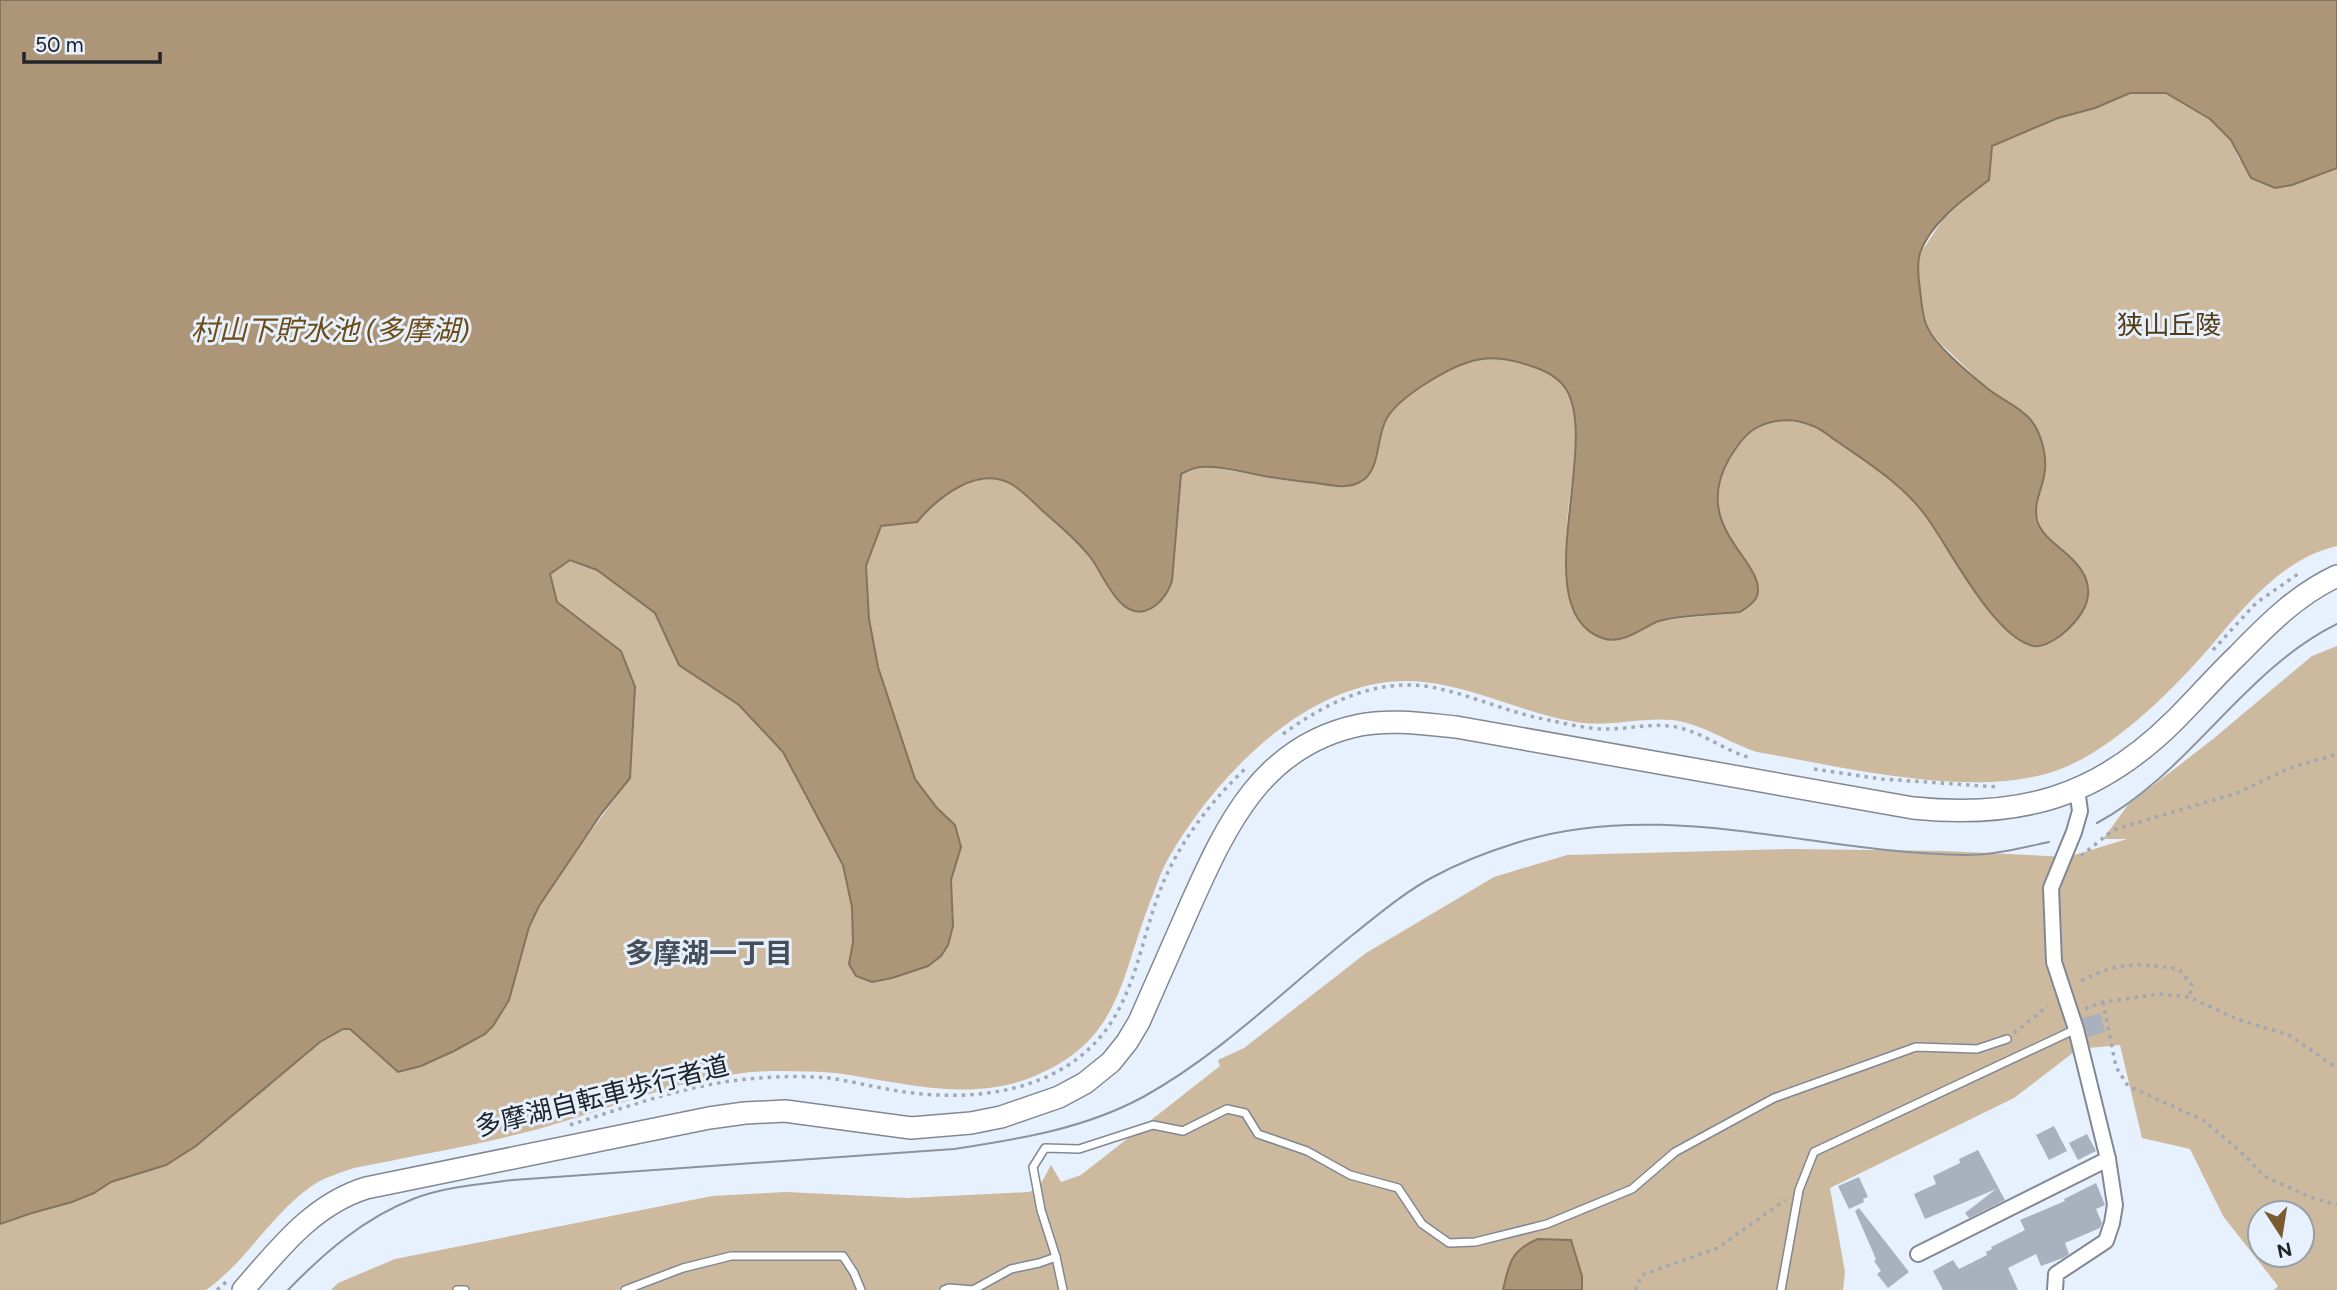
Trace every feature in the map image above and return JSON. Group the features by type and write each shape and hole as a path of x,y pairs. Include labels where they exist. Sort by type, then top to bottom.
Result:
{"street":[{"path":"236,1285 305,1223 336,1200 366,1188 709,1118 785,1111 888,1125 930,1126 1001,1117 1072,1090 1099,1073 1128,1042 1213,854 1256,785 1287,756 1343,729 1385,723 1455,727 1933,810 1976,811 2028,806 2077,789 2140,751 2175,720 2280,613 2321,583 2337,576"},
{"path":"2055,1290 2056,1274 2106,1241 2115,1205 2108,1159 2076,1029 2054,962 2051,888 2080,811 2077,789"},
{"path":"1918,1254 2108,1159"}],"lane":[{"path":"1781,1290 1799,1190 1814,1152 2076,1029"},
{"path":"1063,1290 1041,1210 1033,1167 1045,1148 1079,1149 1153,1125 1183,1131 1227,1109 1245,1112 1258,1135 1307,1150 1350,1175 1398,1188 1422,1224 1449,1243 1475,1242 1547,1224 1632,1189 1675,1152 1774,1098 1916,1047 1977,1049 2007,1039"},
{"path":"625,1290 683,1268 731,1256 843,1256 861,1290"},
{"path":"944,1290 973,1290 1011,1269 1039,1264 1056,1257"},
{"path":"457,1290 465,1290"}],"path":[{"path":"2212,650 2256,603 2306,569"},
{"path":"1282,735 1306,717 1339,699 1379,687 1413,685 1434,688 1545,720 1599,729 1654,725 1680,728 1759,761"},
{"path":"2080,857 2113,830 2237,793 2290,768 2337,754"},
{"name":"多摩湖自転車歩行者道","path":"570,1125 642,1102 718,1083 760,1078 828,1078 913,1093 947,1095 1008,1089 1054,1075 1087,1050 1114,1017 1131,980 1163,883 1179,853 1200,819 1253,761"},
{"path":"1814,769 1918,782 1977,787 2006,786"},
{"path":"2081,981 2109,967 2141,964 2179,969 2192,985 2189,997"},
{"path":"2079,1000 2083,1010 2104,1003 2159,994 2189,997 2236,1019 2289,1035 2337,1068"},
{"path":"2104,1003 2116,1067 2127,1086 2203,1120 2240,1151 2264,1176 2310,1197 2337,1205"},
{"path":"1635,1290 1642,1275 1718,1248 1799,1190"},
{"path":"217,1290 236,1285"}],"green space":[{"name":"狭山丘陵","path":"2131,93 2166,93 2210,119 2231,140 2239,159 2275,188 2292,185 2337,168 2337,546 2299,561 2266,586 2160,700 2120,734 2079,761 2058,770 2025,778 1988,782 1909,778 1757,752 1684,722 1662,719 1583,723 1444,685 1424,682 1384,683 1345,692 1309,710 1274,733 1242,762 1214,793 1165,864 1123,982 1101,1025 1085,1044 1037,1075 1012,1084 962,1089 911,1085 823,1072 753,1072 720,1076 656,1092 531,1131 354,1168 331,1176 314,1184 295,1199 233,1266 206,1290 0,1290 0,1224 94,1193 111,1182 166,1165 196,1146 320,1042 343,1029 350,1029 398,1072 421,1066 454,1051 485,1034 493,1026 515,978 529,927 539,906 552,884 630,778 631,760 621,651 557,602 550,574 570,560 597,570 655,613 679,665 739,705 783,752 843,865 852,907 853,942 849,964 872,982 928,966 953,926 951,880 961,847 955,825 937,808 915,779 878,667 869,619 866,566 880,526 917,522 936,503 970,482 996,479 1019,489 1082,547 1120,603 1133,610 1152,608 1172,581 1181,475 1199,466 1282,480 1342,486 1371,473 1385,423 1403,399 1429,381 1460,366 1490,358 1508,359 1548,373 1559,381 1567,392 1575,422 1575,440 1567,524 1566,578 1630,636 1658,621 1740,612 1730,539 1721,522 1717,499 1718,482 1734,451 1753,429 1773,421 1785,420 1816,426 1910,497 1928,519 1979,597 2006,630 2043,645 2058,637 2073,624 2036,512 2045,471 2038,431 2030,419 1989,390 1927,327 1918,274 1920,254 1943,219 1988,180 1992,146 2058,118 2095,108"},
{"path":"2337,646 2337,1290 2274,1290 2278,1286 2265,1269 2316,1269 2316,1199 2246,1199 2246,1245 2223,1216 2190,1149 2142,1138 2120,1045 2078,1049 2014,1098 1830,1188 1845,1272 1843,1290 331,1290 338,1283 395,1259 712,1196 786,1192 908,1198 1029,1192 1038,1189 1051,1165 1061,1182 1081,1175 1220,1066 1218,1060 1244,1048 1366,953 1494,877 1567,855 1792,849 1945,851 2068,857 2127,839 2103,839 2128,805 2213,739 2312,656"}],"water":[{"name":"村山下貯水池 (多摩湖)","path":"0,0 2337,0 2337,168 2292,185 2275,188 2251,178 2231,140 2210,119 2166,93 2130,93 2095,108 2058,118 1992,146 1989,180 1949,212 1925,242 1920,253 1918,271 1926,324 1936,340 1971,375 2020,410 2034,425 2041,439 2045,462 2036,507 2037,520 2044,534 2074,561 2087,582 2087,601 2077,619 2060,636 2040,646 2033,646 2018,639 2003,627 1974,591 1928,519 1898,486 1820,429 1806,423 1784,420 1770,422 1748,434 1729,459 1719,484 1718,505 1723,524 1752,570 1757,583 1757,596 1754,601 1740,612 1663,620 1623,638 1602,638 1580,622 1569,595 1566,562 1576,448 1574,415 1566,389 1555,378 1541,370 1516,361 1500,359 1477,360 1459,366 1436,377 1402,401 1383,426 1371,471 1366,478 1353,485 1337,486 1288,480 1215,467 1196,468 1181,474 1172,581 1158,604 1144,611 1128,608 1120,602 1091,558 1075,540 1022,491 1000,480 987,478 960,486 936,503 917,522 881,526 866,566 869,619 878,667 915,779 937,808 955,825 961,847 951,880 953,926 948,945 941,956 928,966 892,978 872,982 856,976 849,964 853,942 852,907 843,865 783,752 739,705 679,665 655,613 597,570 570,560 550,574 557,602 621,651 635,687 630,778 601,814 539,906 529,927 509,1000 493,1026 485,1034 454,1051 421,1066 398,1072 350,1029 343,1029 320,1042 196,1146 166,1165 111,1182 72,1202 0,1224"},
{"path":"1538,1239 1571,1240 1582,1276 1582,1290 1503,1290 1513,1258 1522,1248"}],"building":[{"path":"2100,1013 2105,1032 2088,1037 2082,1018"},
{"path":"2054,1126 2067,1151 2049,1160 2036,1135"},
{"path":"2087,1134 2096,1151 2078,1160 2069,1143"},
{"path":"1978,1150 2005,1200 1969,1218 1965,1213 1996,1189 1925,1219 1914,1194 1936,1184 1933,1176 1960,1163 1959,1159"},
{"path":"1859,1177 1868,1197 1849,1209 1838,1186"},
{"path":"2096,1183 2105,1205 2096,1209 2102,1223 2100,1228 2065,1243 2069,1254 2063,1258 2041,1266 2036,1254 2008,1268 2018,1290 1943,1290 1933,1271 1953,1260 1959,1269 1987,1255 1986,1252 1992,1249 1991,1247 2025,1230 2020,1220 2065,1201 2064,1199"},
{"path":"1859,1208 1909,1272 1888,1288 1877,1274 1881,1271 1874,1261 1876,1259 1855,1211"}],"tram line":[{"path":"2097,823 2130,802 2160,777 2272,668 2303,644 2337,624"},
{"path":"288,1290 330,1250 361,1226 413,1199 450,1189 513,1180 954,1149 1027,1137 1098,1117 1143,1097 1199,1061 1413,889 1463,862 1516,843 1571,830 1627,825 1740,831 1853,846 1966,855 2049,842"}],"district":[{"name":"多摩湖一丁目","path":"709,953"}]}
